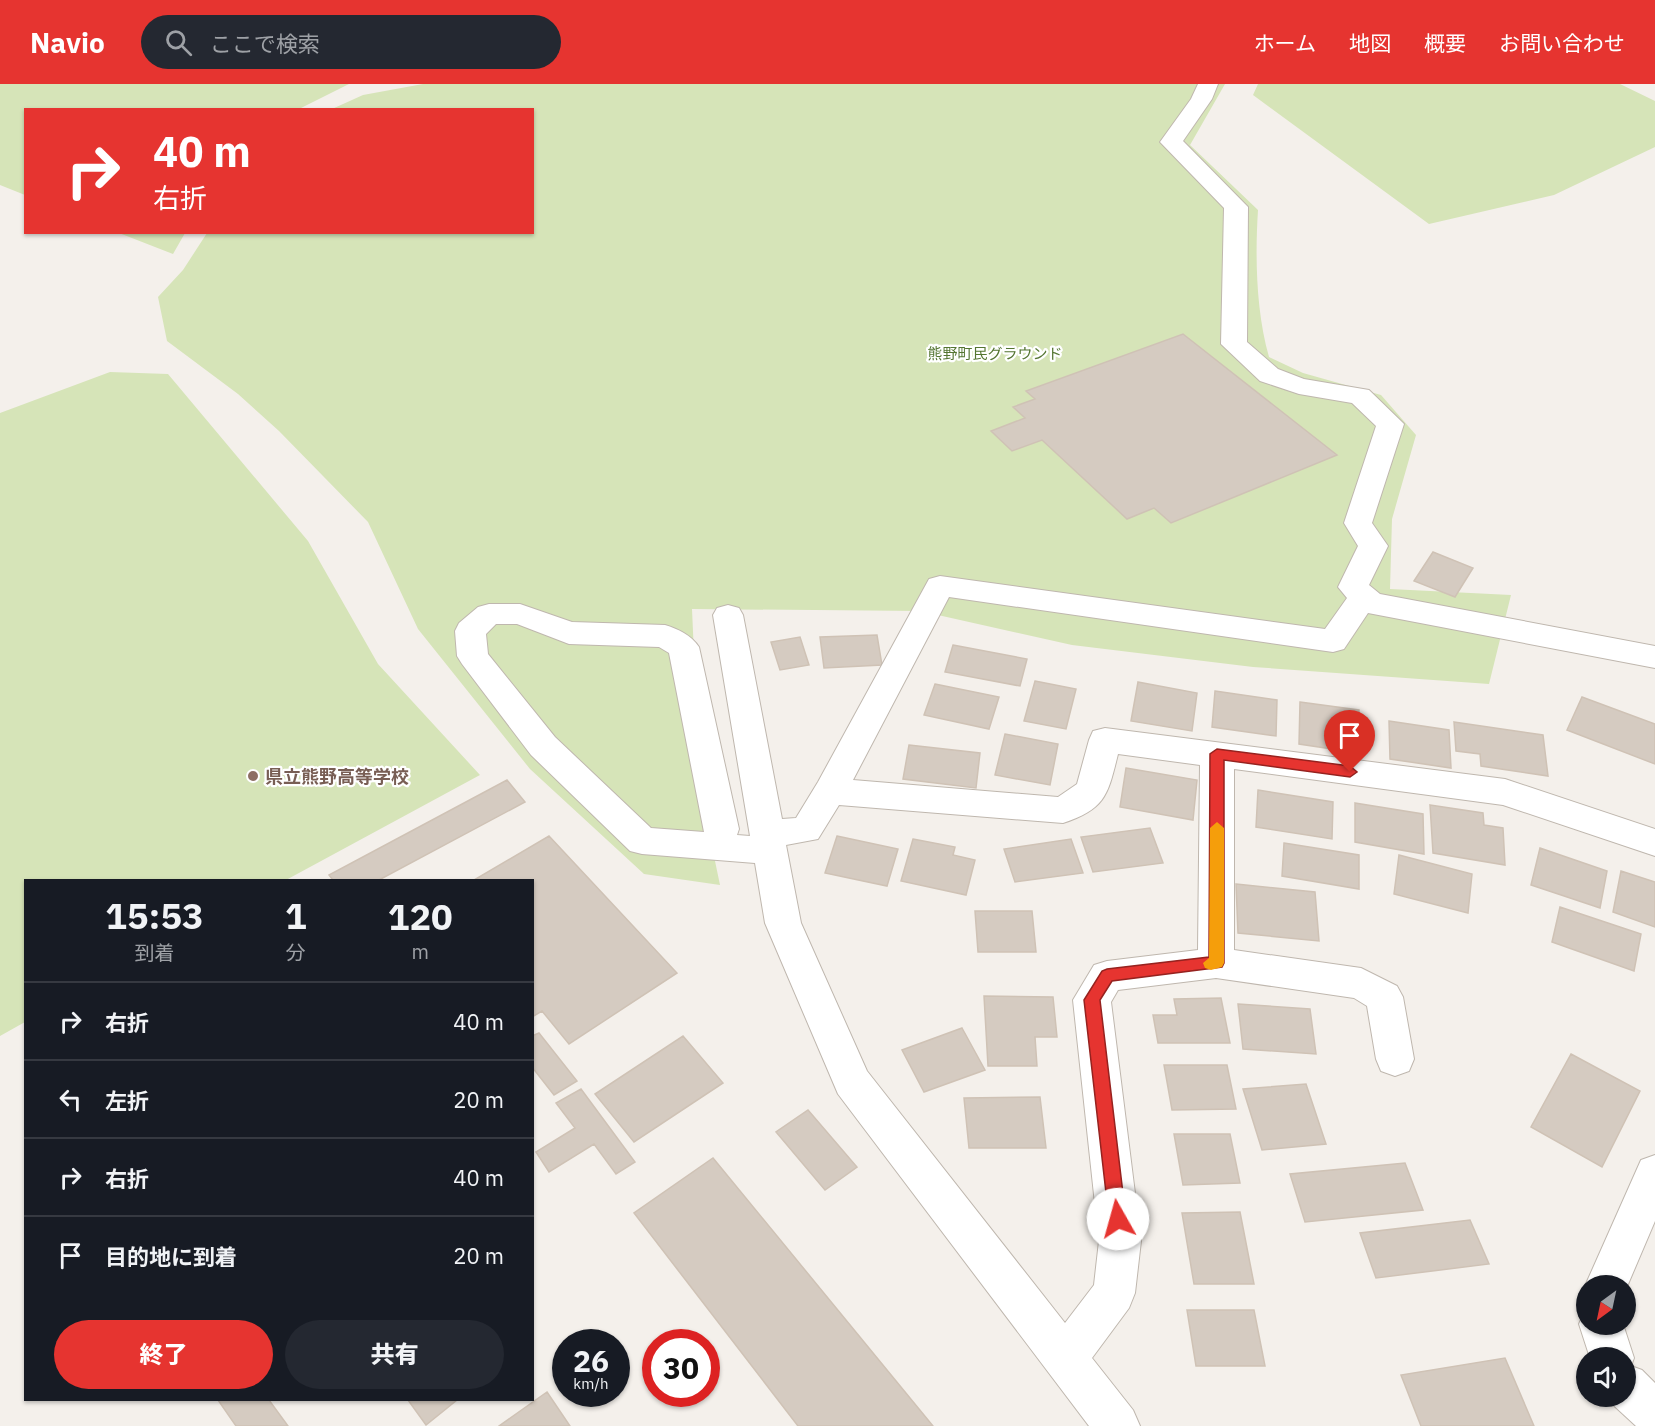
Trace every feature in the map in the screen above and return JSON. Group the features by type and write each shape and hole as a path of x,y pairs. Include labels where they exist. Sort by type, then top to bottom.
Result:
{"street":[{"path":"1208,84 1201,99 1171,142 1236,207 1234,344 1269,375 1299,386 1360,396 1390,424 1358,523 1373,546 1353,587 1371,603 1655,657"},
{"path":"716,847 722,829 683,647 665,636 569,633 520,614 489,614 470,631 473,656 543,746 642,841 716,847 768,843 806,830 830,791 940,586 1333,641 1363,597"},
{"path":"728,615 783,923 852,1082 1117,1426"},
{"path":"830,791 1063,810 1092,791 1105,740 1505,792 1655,843"},
{"path":"1216,963 1217,754"},
{"path":"1065,1358 1114,1293 1120,1241 1092,1000 1107,976 1216,963 1361,984 1384,997 1395,1059"},
{"path":"1611,1275 1655,1173"},
{"path":"1636,1395 1655,1413"}],"green space":[{"path":"0,84 349,84 301,108 24,108 24,195 0,185"},
{"name":"熊野町民グラウンド","path":"423,84 1225,84 1190,145 1258,210 1258,284 1261,321 1269,357 1303,373 1381,395 1416,435 1392,519 1390,589 1511,595 1489,684 1253,667 1072,645 920,611 692,609 700,789 720,885 644,874 530,769 418,629 368,522 279,431 238,394 167,341 158,297 183,270 206,234 534,234 534,108 334,108 363,95"},
{"path":"1258,84 1620,84 1655,101 1655,147 1554,195 1429,224 1253,95"},
{"path":"122,234 184,234 173,254"},
{"path":"110,372 168,374 308,541 378,664 480,775 288,879 24,879 24,1023 0,1036 0,413"}],"building":[{"path":"1183,334 1337,455 1171,523 1154,508 1127,519 1042,440 1012,451 991,431 1025,418 1013,407 1035,399 1026,391"},
{"path":"1433,552 1473,568 1455,597 1414,581"},
{"path":"877,635 882,665 824,668 820,637"},
{"path":"800,637 809,665 780,670 771,642"},
{"path":"953,645 1027,659 1020,686 945,672"},
{"path":"1035,681 1076,689 1066,729 1024,721"},
{"path":"1138,682 1197,693 1192,731 1131,721"},
{"path":"935,684 999,697 989,729 924,715"},
{"path":"1215,691 1277,700 1276,736 1212,727"},
{"path":"1582,697 1655,724 1655,764 1567,730"},
{"path":"1300,702 1359,710 1358,753 1299,744"},
{"path":"1389,721 1449,730 1451,768 1390,759"},
{"path":"1454,722 1543,735 1548,776 1481,766 1480,754 1456,751"},
{"path":"1005,734 1058,744 1050,785 995,775"},
{"path":"909,745 980,753 976,788 903,779"},
{"path":"1126,768 1197,780 1193,820 1120,807"},
{"path":"507,780 525,802 381,879 332,879 329,875"},
{"path":"1258,790 1333,802 1332,839 1256,827"},
{"path":"1355,803 1423,814 1424,854 1355,842"},
{"path":"1430,805 1483,813 1484,825 1503,828 1505,865 1433,853"},
{"path":"1150,828 1163,863 1093,872 1081,837"},
{"path":"549,836 677,973 569,1044 542,1011 534,1016 534,879 476,879"},
{"path":"837,836 898,849 887,886 825,873"},
{"path":"913,839 955,847 953,855 975,860 966,895 901,881"},
{"path":"1071,839 1083,873 1015,882 1004,849"},
{"path":"1284,843 1359,855 1359,889 1282,876"},
{"path":"1540,848 1607,871 1600,908 1531,885"},
{"path":"1399,855 1472,874 1468,913 1394,894"},
{"path":"1621,871 1655,882 1655,927 1613,912"},
{"path":"1236,884 1315,892 1319,941 1238,933"},
{"path":"1560,907 1641,934 1634,971 1552,942"},
{"path":"975,911 1032,911 1036,952 978,952"},
{"path":"984,996 1053,997 1057,1037 1035,1037 1037,1066 988,1066"},
{"path":"1221,998 1230,1043 1158,1043 1153,1015 1177,1015 1174,999"},
{"path":"1238,1004 1310,1009 1316,1054 1243,1049"},
{"path":"962,1028 985,1070 924,1092 902,1050"},
{"path":"539,1033 577,1081 554,1095 534,1070 534,1035"},
{"path":"683,1036 723,1083 634,1142 595,1094"},
{"path":"1571,1054 1640,1091 1602,1167 1531,1127"},
{"path":"1164,1065 1227,1065 1236,1109 1172,1110"},
{"path":"1306,1084 1326,1144 1262,1150 1243,1089"},
{"path":"581,1089 635,1162 616,1174 594,1144 549,1172 536,1152 575,1128 556,1103"},
{"path":"1040,1097 1046,1148 969,1148 964,1098"},
{"path":"808,1110 857,1167 825,1190 776,1132"},
{"path":"1174,1134 1230,1134 1240,1183 1183,1185"},
{"path":"713,1158 933,1426 798,1426 634,1213"},
{"path":"1405,1163 1423,1210 1305,1222 1290,1174"},
{"path":"1240,1212 1254,1284 1194,1284 1182,1213"},
{"path":"1470,1220 1489,1264 1376,1278 1360,1233"},
{"path":"1187,1310 1254,1310 1265,1366 1196,1366"},
{"path":"1505,1358 1534,1426 1421,1426 1401,1375"},
{"path":"547,1392 552,1399 552,1407 557,1407 570,1426 499,1426"},
{"path":"219,1401 270,1401 288,1426 236,1426"},
{"path":"409,1401 456,1401 426,1425"}],"slow traffic":[{"path":"1211,963 1216,963 1217,828"}],"place":[{"name":"県立熊野高等学校","path":"253,776"}],"route":[{"path":"1118,1219 1092,1000 1107,976 1216,963 1217,754 1350,772"}]}
